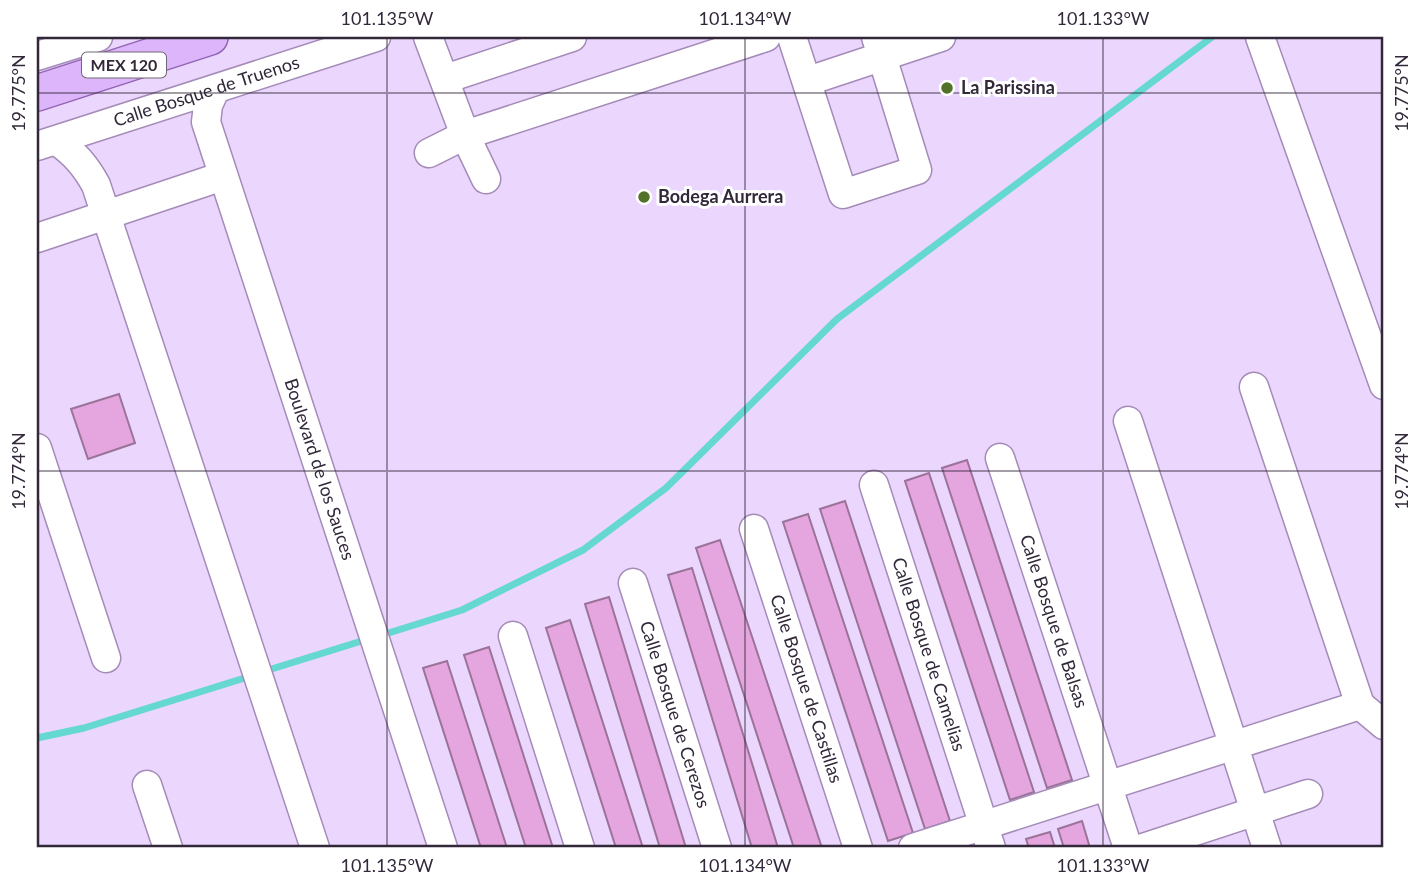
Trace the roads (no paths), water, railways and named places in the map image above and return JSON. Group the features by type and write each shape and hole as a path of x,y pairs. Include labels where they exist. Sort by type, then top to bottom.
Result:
{"main road":[{"name":"MEX 120","path":"37,93 210,37"}],"street":[{"path":"37,56 98,37"},
{"name":"Calle Bosque de Truenos","path":"47,144 376,37"},
{"path":"428,37 465,135 486,179"},
{"path":"445,79 572,37"},
{"path":"429,153 465,135 766,37"},
{"path":"792,37 843,194 917,170 880,47"},
{"path":"808,81 880,47 942,37"},
{"path":"1260,37 1273,67 1384,384"},
{"name":"Boulevard de los Sauces","path":"215,90 208,105 205,122 443,848"},
{"path":"47,144 76,154 96,185 266,695 314,848"},
{"path":"37,238 223,176"},
{"path":"1254,387 1360,705 1384,725"},
{"path":"1128,421 1267,848"},
{"path":"37,448 106,658"},
{"name":"Calle Bosque de Balsas","path":"1000,458 1128,848"},
{"name":"Calle Bosque de Camelias","path":"874,485 987,837"},
{"name":"Calle Bosque de Castillas","path":"754,529 858,848"},
{"name":"Calle Bosque de Cerezos","path":"633,583 717,848"},
{"path":"513,636 580,848"},
{"path":"913,848 987,837 1108,785 1360,705"},
{"path":"147,785 168,848"},
{"path":"1143,848 1308,794"}],"waterway":[{"path":"379,636 462,610 583,550 666,488 837,319 1212,37"},
{"path":"262,672 368,639"},
{"path":"37,738 84,728 251,676"}],"place":[{"name":"La Parissina","path":"947,88"},
{"name":"Bodega Aurrera","path":"644,197"}]}
